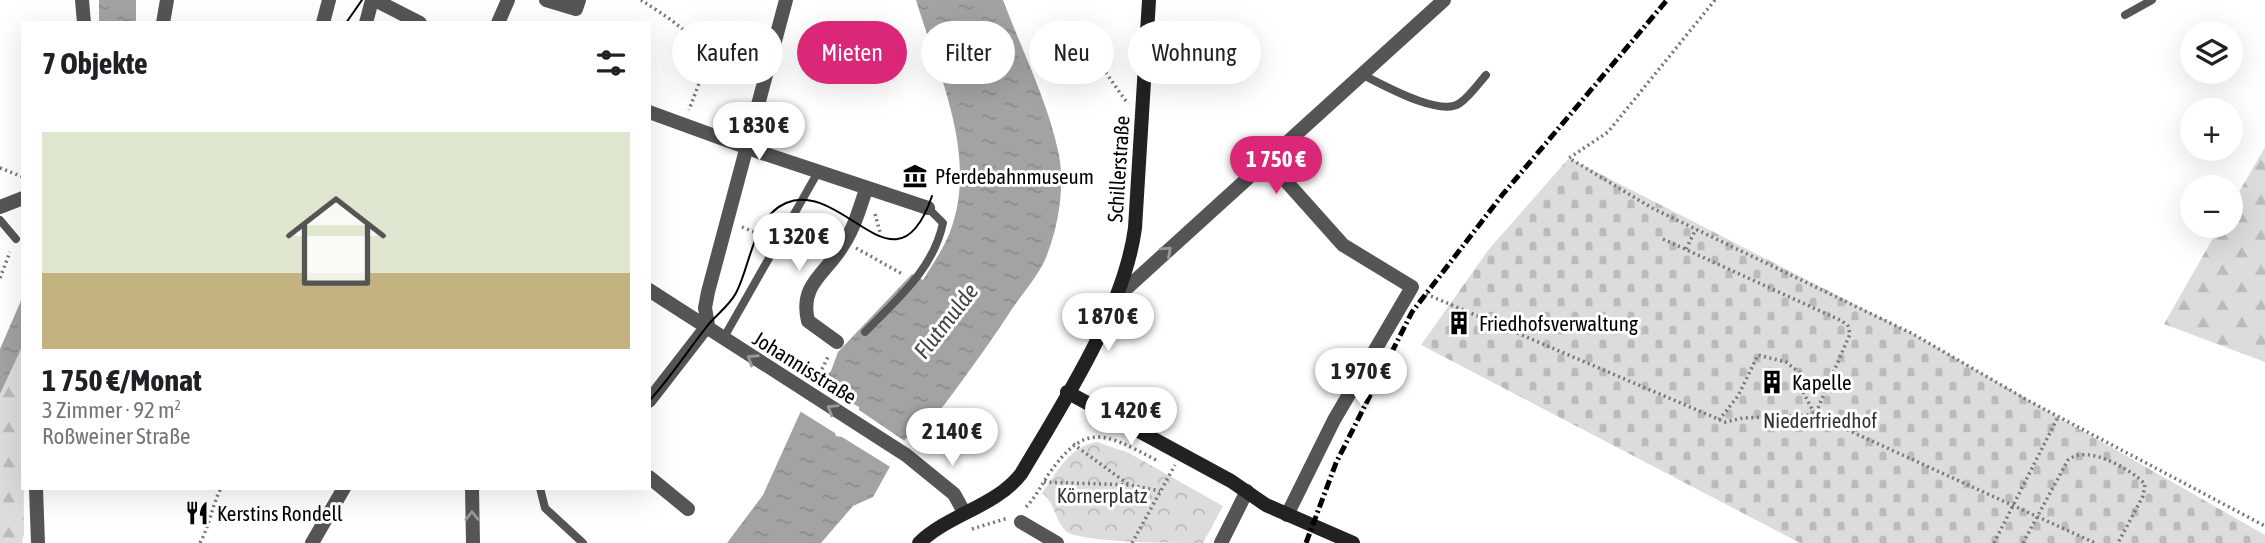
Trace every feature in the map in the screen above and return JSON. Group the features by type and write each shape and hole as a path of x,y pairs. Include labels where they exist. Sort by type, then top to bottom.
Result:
{"main road":[{"name":"Schillerstraße","path":"1117,297 1132,254 1149,0"},
{"path":"919,543 964,512 1010,487 1021,474 1117,297"},
{"path":"1067,392 1287,515 1353,543"}],"street":[{"path":"82,0 84,21"},
{"path":"163,21 167,0"},
{"path":"324,21 329,0"},
{"path":"367,21 373,0 416,21"},
{"path":"499,21 508,0"},
{"path":"546,0 577,5"},
{"path":"651,398 708,325 705,308 745,147 786,0"},
{"path":"1117,297 1444,0"},
{"path":"651,113 684,122 745,147 866,189 928,208"},
{"path":"1267,160 1343,245 1412,287 1334,420 1287,515"},
{"path":"837,342 808,321 803,303 810,287 845,242 866,189"},
{"path":"0,207 21,199"},
{"name":"Johannisstraße","path":"651,291 708,325 723,339 906,455 954,494 964,512"},
{"path":"651,479 688,509"},
{"path":"36,490 38,543"},
{"path":"312,543 343,490"},
{"path":"472,490 473,543"},
{"path":"1221,543 1247,491"},
{"path":"1017,519 1057,543"}],"lane":[{"path":"2125,15 2152,0"},
{"path":"1361,74 1419,101 1452,107 1459,104 1486,75"},
{"path":"723,339 818,172"},
{"path":"865,332 918,278 939,240 943,223 928,208"},
{"path":"0,220 16,239"},
{"path":"540,490 545,508 583,543"}],"path":[{"path":"641,0 659,10 703,50 707,62 684,122"},
{"path":"1715,0 1608,132 1569,158 1618,189 1901,328 2059,417 2265,526"},
{"path":"1114,84 1142,124"},
{"path":"0,168 21,176"},
{"path":"726,222 778,243"},
{"path":"1686,249 1696,228"},
{"path":"1663,239 1842,321 1848,327 1850,334 1815,415"},
{"path":"845,242 905,276 898,284"},
{"path":"0,278 10,252"},
{"path":"1412,287 1725,422 1743,418 1815,415 2095,543"},
{"path":"808,374 817,379 837,342"},
{"path":"1720,420 1738,396 1758,355 1786,362 1800,373 1799,384 1815,415"},
{"path":"1994,543 2059,417"},
{"path":"964,512 971,529 1017,519 1073,444 1091,437 1110,440 1173,469"},
{"path":"1073,444 1130,485"},
{"path":"2023,543 2068,460 2074,455 2088,453 2137,476 2145,484 2143,496 2118,543"},
{"path":"1132,543 1181,454"},
{"path":"1044,482 1130,485 1160,491"},
{"path":"200,543 214,514 214,503 220,490"}],"green space":[{"path":"2265,147 2265,362 2164,324 2213,238 2243,238 2243,185"},
{"name":"Niederfriedhof","path":"1569,158 1913,334 2265,535 2265,543 1800,543 1421,345 1489,249"},
{"path":"21,349 22,543 0,543 0,394"},
{"name":"Körnerplatz","path":"1097,442 1129,453 1223,506 1203,543 1113,541 1068,533 1042,493 1072,454"}],"water":[{"path":"99,0 136,0 136,21 99,21"},
{"path":"916,0 1003,0 1011,21 923,21"},
{"name":"Flutmulde","path":"1015,30 1029,66 1029,84 1036,84 1041,96 1061,168 1057,222 1045,260 977,360 915,443 906,438 873,497 853,506 821,543 727,543 763,495 800,413 814,387 831,371 838,352 912,274 923,280 940,253 953,223 959,195 960,167 951,110 944,84 1015,84"},
{"path":"21,301 21,349 0,394 0,349"}],"pier":[{"path":"814,382 859,407 859,410 908,443 892,468 842,437 836,436 798,410"}],"tram line":[{"path":"347,21 362,0"},
{"path":"651,399 708,325 733,298 759,231 775,210 786,203 807,200 828,207 885,238 902,238 918,225 932,196"}],"railway":[{"path":"1306,543 1336,463 1412,312 1503,194 1667,0"}],"place":[{"name":"Pferdebahnmuseum","path":"915,176"},
{"name":"Friedhofsverwaltung","path":"1459,323"},
{"name":"Kapelle","path":"1772,382"},
{"name":"Kerstins Rondell","path":"197,513"}]}
